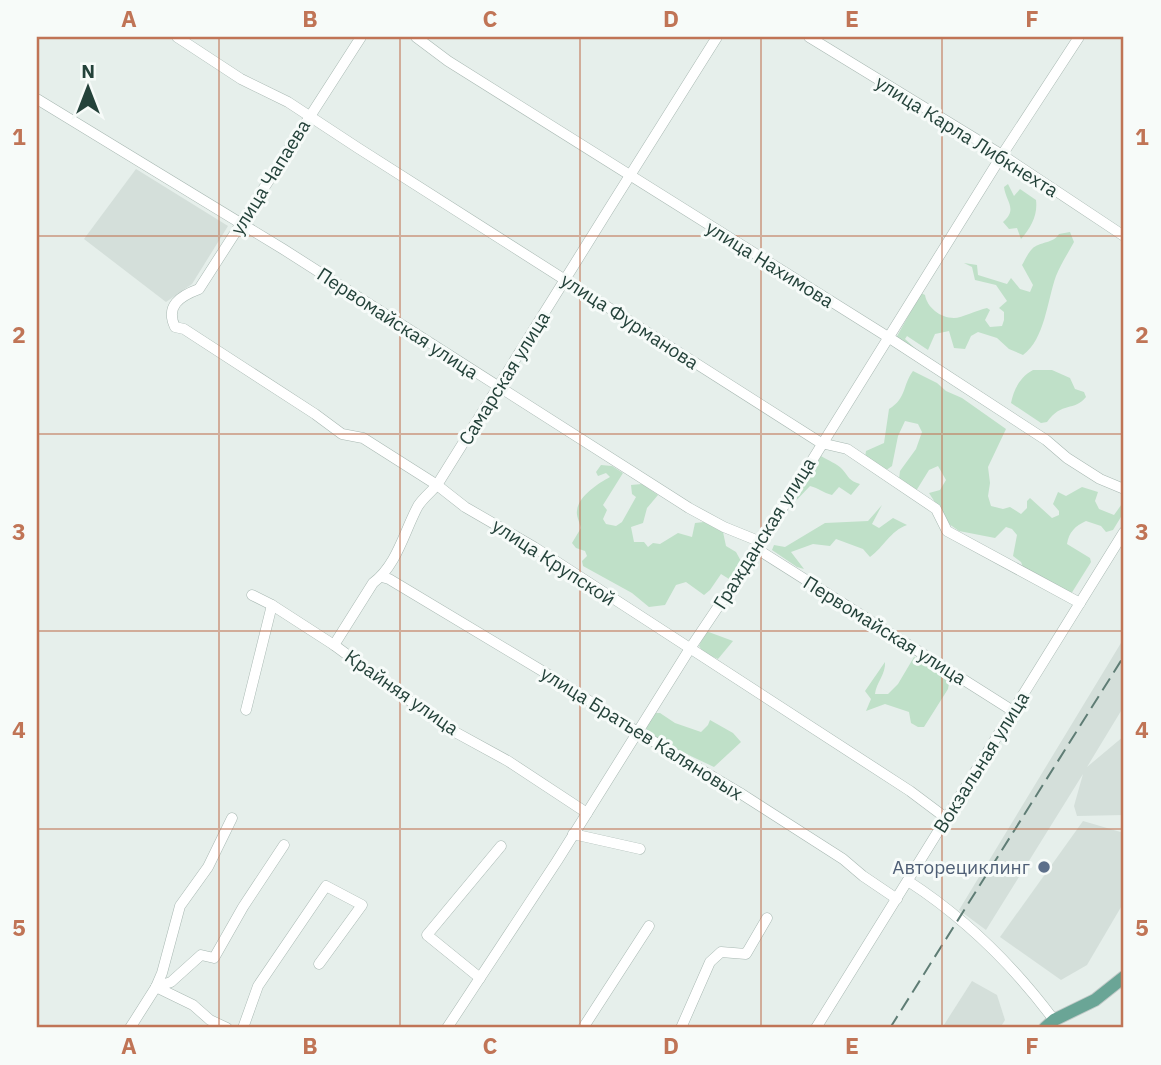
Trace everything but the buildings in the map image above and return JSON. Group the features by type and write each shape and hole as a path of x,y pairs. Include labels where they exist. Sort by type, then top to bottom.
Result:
{"main road":[{"path":"1049,1024 1095,1000 1124,977"}],"street":[{"name":"улица Фурманова","path":"177,37 241,79 309,115 821,443 847,449 936,509 947,531 1080,603"},
{"name":"улица Чапаева","path":"172,308 185,294 199,289 309,115 362,37"},
{"name":"улица Нахимова","path":"416,37 448,61 888,337 1046,440 1067,458 1100,479 1124,489"},
{"name":"Самарская улица","path":"334,645 373,583 382,577 419,504 437,485 499,388 628,175 717,37"},
{"name":"улица Карла Либкнехта","path":"809,37 1002,155 1124,236"},
{"name":"Гражданская улица","path":"447,1028 759,545 1002,155 1079,37"},
{"name":"Первомайская улица","path":"37,99 294,256 689,508 759,545 1013,711"},
{"name":"улица Крупской","path":"172,308 170,318 175,327 193,335 342,434 363,439 437,485 465,507 534,547 910,791 946,818"},
{"name":"Вокзальная улица","path":"817,1028 1124,532"},
{"name":"улица Братьев Каляновых","path":"382,577 740,793 832,852 897,898"},
{"name":"Крайняя улица","path":"252,595 334,645 444,726 508,761 587,813"},
{"path":"246,710 272,605"},
{"path":"130,1028 156,987 180,906 208,867 232,818"},
{"path":"573,834 640,849"},
{"path":"156,987 171,982 201,955 214,958 243,907 284,845"},
{"path":"480,978 427,935 501,846"},
{"path":"908,881 960,918 986,942 1049,1024"},
{"path":"243,1028 258,986 327,886 362,905 319,964"},
{"path":"681,1028 710,962 721,952 746,954 767,918"},
{"path":"583,1028 649,926"},
{"path":"156,987 193,1005 210,1020 227,1028"}],"shaded area":[{"path":"136,169 228,226 192,284 166,302 84,239"},
{"path":"1124,638 1124,712 1121,711 1087,767 1124,736 1124,815 1077,816 1074,806 1083,774 986,930 959,910"},
{"path":"1083,821 1124,833 1124,902 1087,965 1061,980 1000,937"},
{"path":"972,981 997,995 1005,1020 1000,1028 942,1028"}],"green space":[{"path":"1008,184 1014,196 1020,189 1036,200 1033,221 1021,239 1017,228 1009,229 1003,222 1010,213 1004,187"},
{"path":"1070,232 1074,242 1056,276 1041,330 1023,355 1009,349 997,338 978,332 971,336 965,349 954,348 949,331 935,334 928,350 907,336 905,339 917,350 896,338 921,293 925,295 931,308 939,314 957,318 987,308 990,310 985,320 990,327 1002,326 1004,312 999,308 1007,301 996,285 975,280 972,267 964,263 977,265 978,275 1007,284 1011,278 1020,289 1030,292 1033,285 1022,265 1029,252 1059,234"},
{"path":"1033,370 1052,370 1070,378 1075,389 1084,392 1086,397 1077,404 1058,411 1047,422 1041,423 1011,403 1018,384"},
{"path":"913,371 962,398 1006,429 988,467 988,496 991,506 1003,509 1010,507 1021,514 1027,508 1030,498 1052,518 1059,515 1053,504 1058,492 1066,496 1082,487 1098,492 1095,501 1099,509 1114,515 1124,501 1124,512 1113,530 1106,532 1101,526 1086,521 1071,533 1067,544 1090,558 1091,562 1071,594 1023,567 1013,556 1017,535 1012,529 1006,527 995,538 959,531 949,524 929,493 940,490 946,480 938,466 929,470 916,491 899,479 900,471 916,449 922,432 918,424 905,421 898,436 892,466 885,471 865,457 866,451 884,443 889,409 899,401"},
{"path":"821,456 838,465 851,480 860,484 851,495 839,487 832,495 810,486 789,508"},
{"path":"601,465 612,466 623,473 603,505 607,510 603,519 606,524 616,526 622,522 636,497 632,494 631,485 642,484 658,495 647,508 643,523 631,527 634,542 644,542 648,547 653,543 660,544 678,533 692,537 695,523 704,522 723,532 726,546 736,552 742,563 737,573 729,579 721,574 704,595 686,582 676,585 665,605 649,607 632,593 583,566 582,561 587,556 585,551 576,548 572,543 581,528 578,505 595,486 610,477 606,473 598,476 596,472"},
{"path":"882,505 872,524 879,528 893,518 907,525 896,531 870,557 863,549 836,539 830,546 813,544 791,552 804,569 772,550 774,545 785,547 825,523 868,521"},
{"path":"706,631 733,641 718,659 704,653 699,646"},
{"path":"914,657 931,664 950,678 948,689 924,727 911,723 909,712 885,704 866,711 871,699 865,691 885,662 875,694 888,694 898,684"},
{"path":"653,713 660,713 675,723 701,732 710,720 733,733 741,742 714,767 657,740 646,729"}],"railway":[{"path":"890,1028 1124,656"}],"place":[{"name":"Авторециклинг","path":"1044,867"}]}
